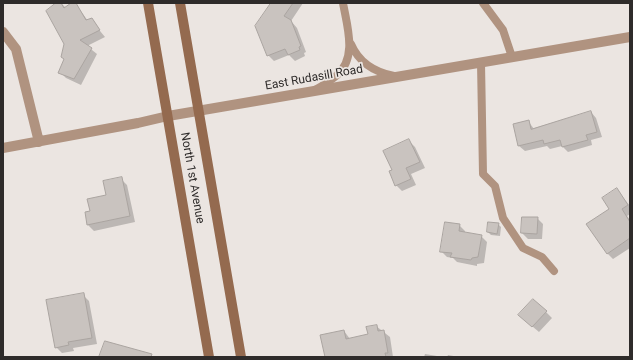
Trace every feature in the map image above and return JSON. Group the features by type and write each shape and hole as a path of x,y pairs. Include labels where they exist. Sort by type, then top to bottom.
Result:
{"main road":[{"name":"North 1st Avenue","path":"148,3 209,357"},
{"name":"North 1st Avenue","path":"180,3 241,357"}],"street":[{"path":"3,32 16,49 39,142"},
{"name":"East Rudasill Road","path":"3,148 168,116 200,112 630,37"}],"lane":[{"path":"343,3 351,44 356,57 382,74 398,77"},
{"path":"483,3 503,30 512,57"},
{"path":"313,92 337,75 347,59 351,44"},
{"path":"480,63 483,174 495,186 503,218 522,248 542,257 554,271"}],"building":[{"path":"56,3 61,3 64,8 71,3 76,3 86,20 92,18 100,30 80,40 92,48 74,79 58,73 64,59 61,57 64,44 46,11"},
{"path":"271,3 293,3 284,16 291,20 301,46 299,47 300,50 288,55 285,49 267,56 255,26"},
{"path":"591,111 597,132 586,135 588,140 562,147 560,140 544,144 543,140 518,146 513,124 529,120 531,129"},
{"path":"409,139 420,162 406,168 411,179 395,186 389,171 392,170 383,151"},
{"path":"122,177 130,216 87,225 85,212 90,211 87,199 106,195 103,181"},
{"path":"617,188 628,205 622,209 630,222 630,238 607,254 586,224 609,209 602,198"},
{"path":"522,217 538,217 537,234 521,233"},
{"path":"445,222 460,224 459,231 482,235 478,257 472,258 471,260 450,257 452,253 440,252"},
{"path":"488,222 499,223 497,234 487,232"},
{"path":"84,293 92,338 68,342 69,345 55,348 46,300"},
{"path":"533,299 547,311 532,327 518,315"},
{"path":"377,325 378,331 384,330 388,353 385,353 386,357 325,357 320,335 344,330 346,339 368,334 366,327"},
{"path":"105,341 152,354 151,357 99,357"}]}
